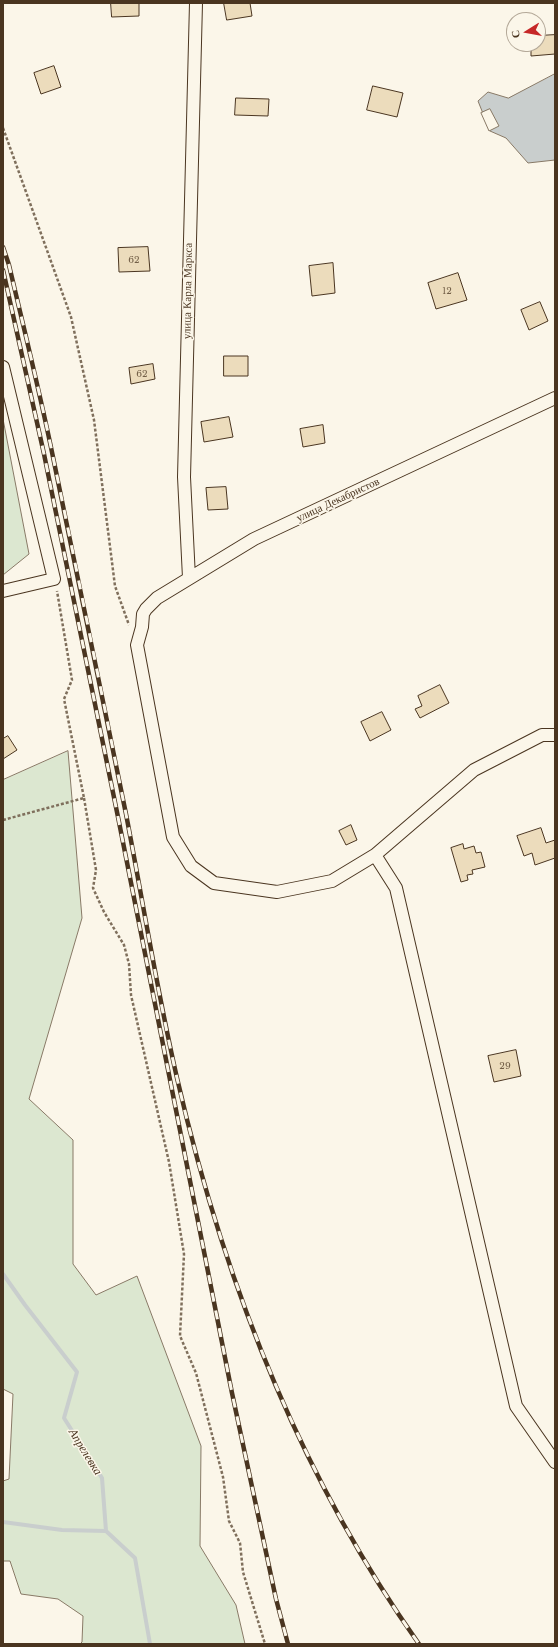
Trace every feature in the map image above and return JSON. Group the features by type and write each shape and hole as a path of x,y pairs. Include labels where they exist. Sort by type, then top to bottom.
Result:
{"street":[{"name":"улица Карла Маркса","path":"189,578 184,477 196,3"},
{"path":"3,367 54,578 3,591"},
{"name":"улица Декабристов","path":"137,645 142,627 143,614 157,598 254,539 555,398"},
{"path":"137,645 173,837 191,866 214,883 277,892 332,881 375,855 474,770 542,735 555,735"},
{"path":"375,855 396,888 516,1406 555,1462"}],"path":[{"path":"3,128 27,191 71,317 94,420 115,586 137,645"},
{"path":"54,578 72,680 64,699 84,798 96,870 93,888 104,912 124,944 129,964 131,995 169,1162 184,1254 180,1336 196,1373 223,1477 229,1521 240,1543 244,1572 265,1644"},
{"path":"3,820 84,798"}],"green space":[{"path":"3,419 29,554 3,575"},
{"path":"68,751 82,918 29,1099 73,1140 73,1264 96,1295 137,1276 201,1446 200,1546 236,1605 245,1644 80,1644 82,1642 83,1616 58,1599 21,1594 10,1561 3,1561 3,1481 9,1479 13,1394 3,1389 3,780"}],"shaded area":[{"path":"555,74 555,160 528,163 506,138 490,131 478,101 488,92 508,98"}],"pier":[{"path":"490,109 499,126 489,131 481,113"}],"building":[{"path":"111,3 139,3 139,16 112,17"},
{"path":"224,3 250,3 252,16 227,20"},
{"path":"555,35 555,54 531,56 531,52 546,52 546,36"},
{"path":"54,66 61,87 41,94 34,73"},
{"path":"373,86 403,93 397,117 367,110"},
{"path":"236,98 269,99 268,116 235,115"},
{"path":"148,247 150,271 119,272 118,248"},
{"path":"333,263 335,293 312,296 309,266"},
{"path":"458,273 467,300 436,309 428,283"},
{"path":"540,302 548,321 529,330 521,310"},
{"path":"224,356 248,356 248,376 224,376"},
{"path":"153,364 155,379 131,384 129,368"},
{"path":"229,417 233,437 204,442 201,422"},
{"path":"323,425 325,443 303,447 300,429"},
{"path":"226,487 228,509 208,510 206,488"},
{"path":"440,685 449,703 420,718 415,709 422,706 418,696"},
{"path":"382,712 391,730 370,741 361,722"},
{"path":"8,736 17,750 3,759 3,739"},
{"path":"351,825 357,840 346,845 339,831"},
{"path":"541,828 546,843 555,840 555,858 535,865 532,853 524,856 517,836"},
{"path":"463,844 464,849 474,846 476,853 481,852 485,867 472,870 473,874 467,875 468,880 461,882 451,848"},
{"path":"516,1050 521,1076 494,1082 488,1056"}],"waterway":[{"name":"Апрелевка","path":"3,1274 77,1372 64,1418 102,1478 106,1531 135,1558 150,1644"},
{"path":"3,1522 62,1530 106,1531"}],"railway":[{"path":"3,247 9,265 48,433 126,814 177,1078 217,1227 242,1301 302,1444 337,1513 376,1580 419,1644"},
{"path":"3,270 44,454 118,817 232,1393 276,1599 288,1644"}]}
